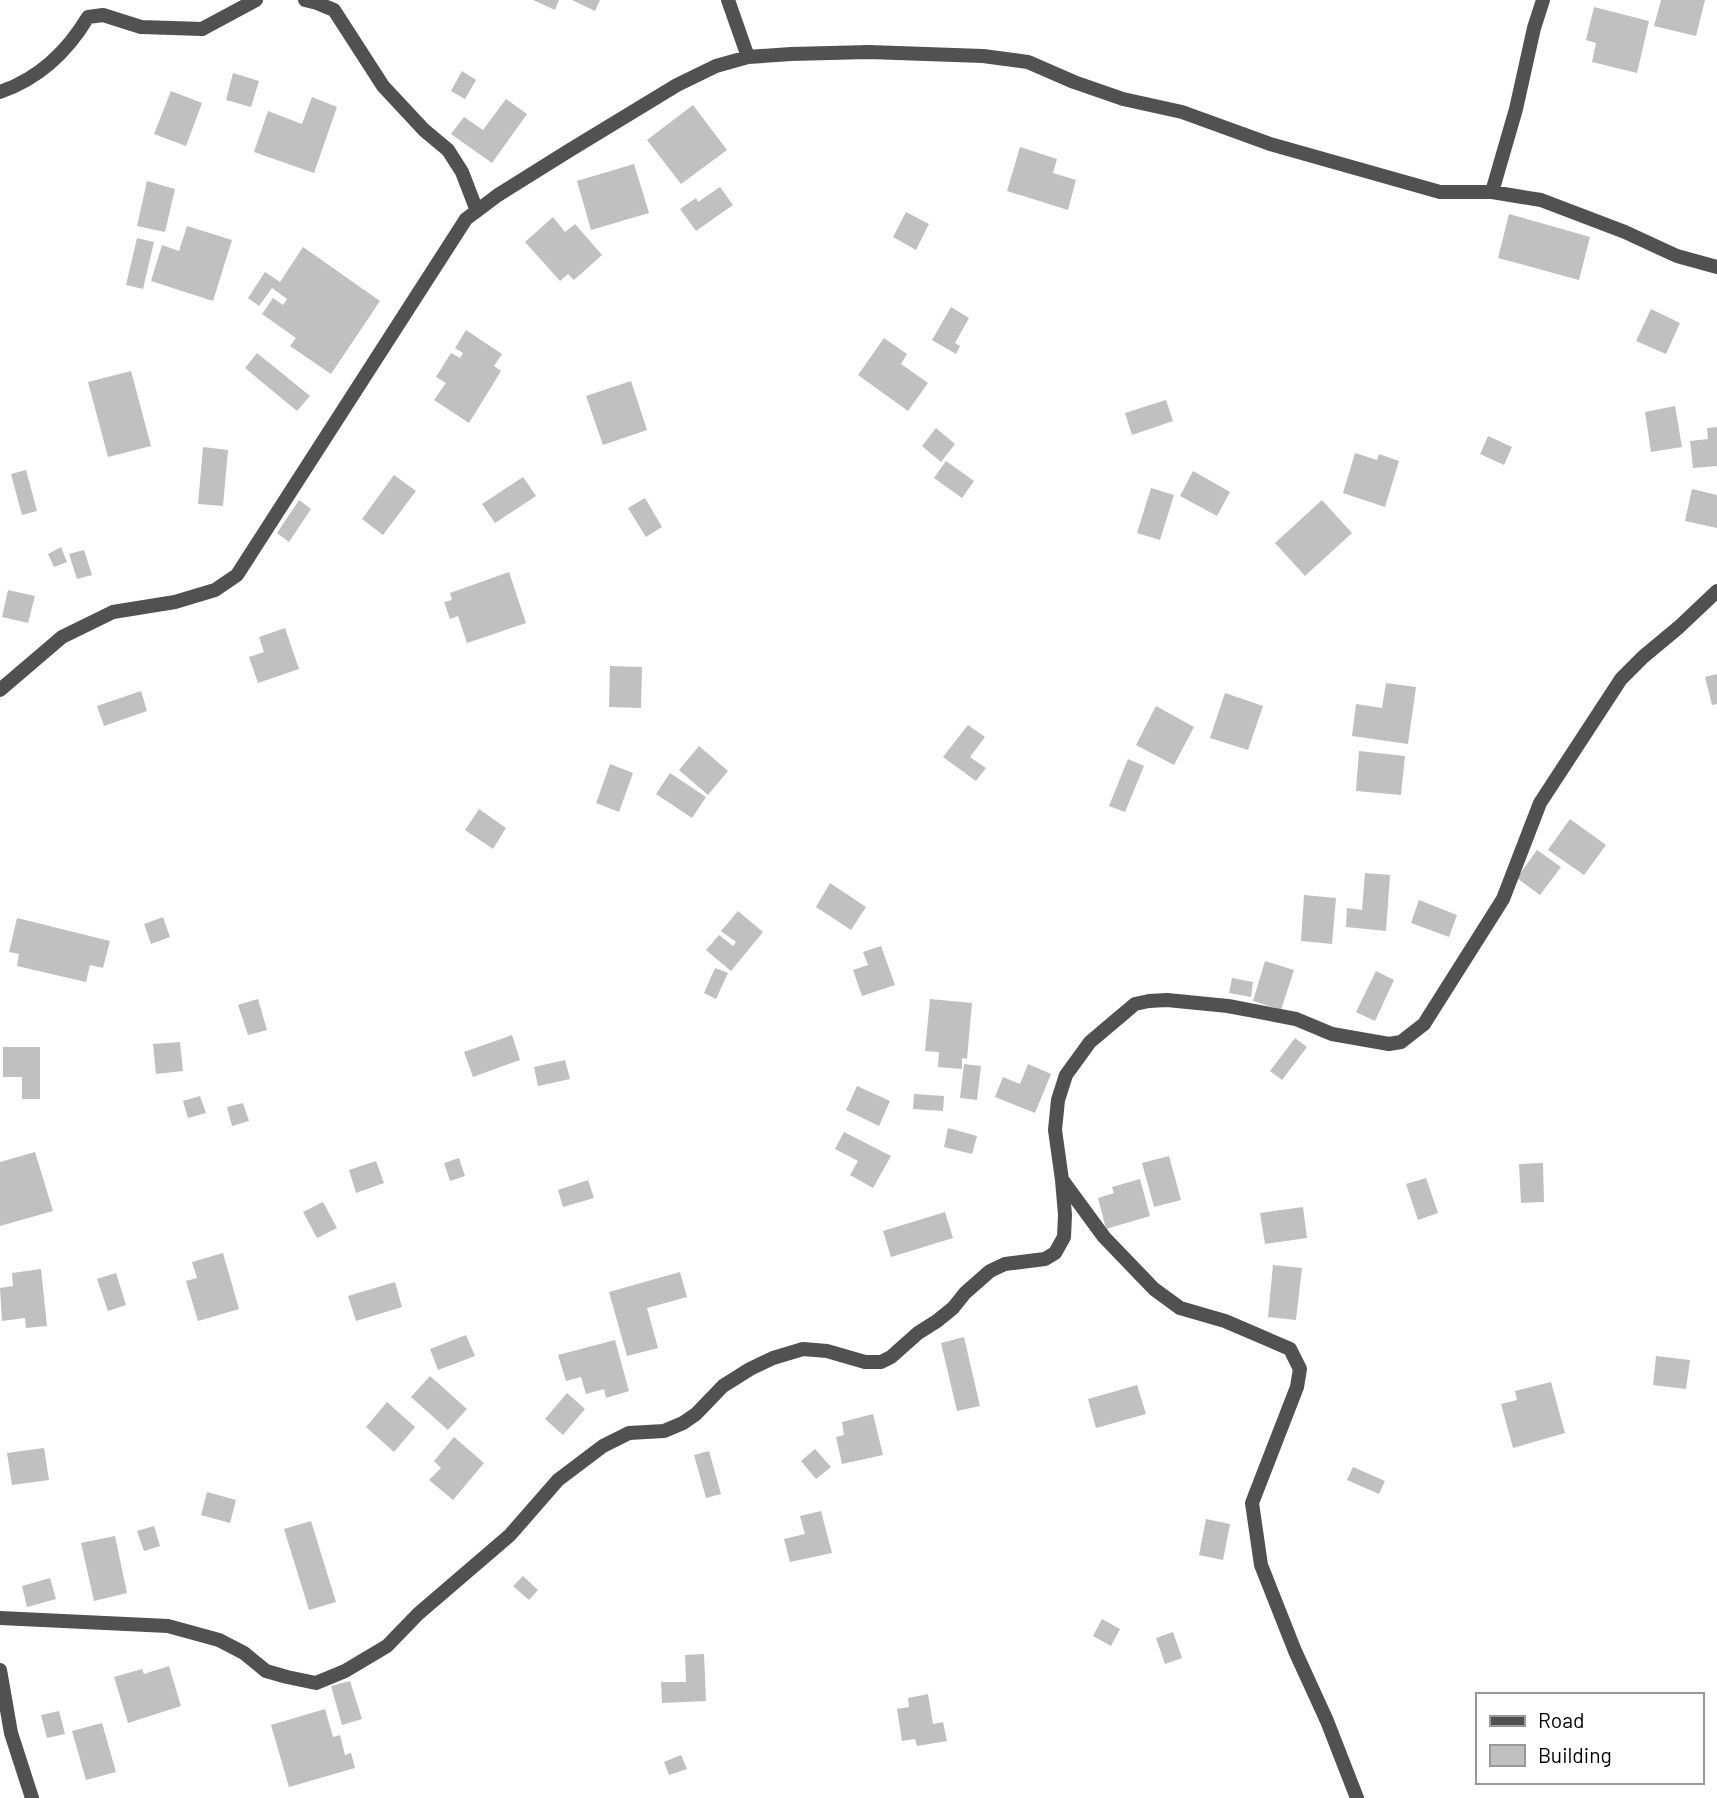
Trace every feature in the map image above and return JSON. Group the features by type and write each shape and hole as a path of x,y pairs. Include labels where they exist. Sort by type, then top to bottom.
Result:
{"street":[{"path":"0,92 16,87 44,70 78,33 88,17 103,15 141,27 202,29 256,0"},
{"path":"305,0 334,10 383,86 424,130 447,150 463,172 477,211"},
{"path":"728,0 748,57"},
{"path":"1492,192 1543,0"},
{"path":"0,690 62,637 113,612 175,602 215,590 237,575 466,219 509,189 677,85 716,66 748,57 869,52 983,55 1028,62 1074,82 1124,99 1182,112 1270,144 1372,174 1440,192 1492,192 1541,200 1625,232 1677,256 1717,267"},
{"path":"0,1618 168,1626 219,1640 244,1653 267,1671 316,1683 345,1671 387,1646 418,1614 509,1535 558,1480 603,1446 629,1433 664,1431 683,1423 696,1414 723,1386 773,1357 803,1349 827,1351 866,1362 881,1362 891,1357 953,1308 965,1293 990,1271 1005,1264 1045,1259 1055,1252 1064,1237 1065,1215 1055,1130 1058,1100 1066,1075 1090,1042 1135,1004 1167,1000 1228,1006 1296,1019 1332,1034 1389,1044 1401,1042 1424,1024 1503,899 1540,803 1621,680 1717,591"},
{"path":"1062,1180 1104,1237 1154,1289 1180,1308 1226,1321 1290,1349 1300,1370 1297,1387 1252,1503 1261,1565 1357,1798"},
{"path":"0,1670 11,1733 32,1798"}],"building":[{"path":"533,0 559,0 555,10"},
{"path":"572,0 600,0 595,11"},
{"path":"1661,0 1705,0 1696,36 1654,26"},
{"path":"1594,7 1649,21 1637,73 1592,62 1596,43 1586,40"},
{"path":"462,71 476,80 465,99 451,91"},
{"path":"233,73 259,81 251,107 226,100"},
{"path":"171,91 202,103 186,146 154,134"},
{"path":"312,97 337,107 314,173 254,152 268,111 302,124"},
{"path":"506,99 527,114 492,163 451,134 464,117 483,130"},
{"path":"693,105 727,150 681,184 647,140"},
{"path":"1020,147 1057,159 1053,173 1076,180 1068,210 1007,191"},
{"path":"634,164 649,213 591,230 577,181"},
{"path":"147,181 175,189 165,232 137,226"},
{"path":"720,187 733,205 696,231 680,209 696,198 698,202"},
{"path":"906,212 929,224 916,250 893,237"},
{"path":"1509,214 1590,237 1579,280 1498,258"},
{"path":"553,217 565,232 575,224 602,255 574,280 568,274 560,281 525,242"},
{"path":"187,226 232,240 213,301 151,281 162,245 179,251"},
{"path":"137,238 154,242 143,289 126,285"},
{"path":"303,247 380,301 331,374 290,346 296,338 262,314 273,298 283,305 287,299 272,288 259,306 248,298 265,272 280,282"},
{"path":"951,307 969,318 955,343 960,346 956,354 932,340"},
{"path":"1651,309 1680,323 1666,354 1636,341"},
{"path":"466,330 502,354 494,366 501,371 469,423 434,400 446,383 436,377 451,353 460,358 463,353 455,348"},
{"path":"884,338 907,354 901,364 928,383 908,411 858,375"},
{"path":"257,353 310,396 297,411 245,368"},
{"path":"131,371 151,446 108,457 88,382"},
{"path":"631,381 647,430 603,445 586,396"},
{"path":"1166,400 1173,421 1132,435 1125,413"},
{"path":"1675,406 1682,447 1651,452 1645,412"},
{"path":"1717,427 1717,466 1693,468 1690,441 1708,439 1707,428"},
{"path":"936,428 955,444 941,462 922,446"},
{"path":"1488,436 1512,447 1504,465 1480,454"},
{"path":"203,447 228,450 223,506 198,504"},
{"path":"1355,453 1377,460 1379,454 1399,461 1385,507 1343,493"},
{"path":"946,461 974,481 962,498 934,478"},
{"path":"26,470 37,511 22,515 11,474"},
{"path":"1193,471 1230,492 1217,516 1180,496"},
{"path":"394,475 416,491 383,535 362,519"},
{"path":"523,477 536,496 495,523 482,504"},
{"path":"1151,488 1174,495 1160,540 1137,533"},
{"path":"1692,489 1717,495 1717,528 1685,521"},
{"path":"645,498 662,527 646,537 628,508"},
{"path":"299,500 311,509 289,542 277,533"},
{"path":"1322,500 1352,533 1305,576 1275,543"},
{"path":"61,547 67,562 54,567 48,554"},
{"path":"84,550 92,575 77,579 69,554"},
{"path":"509,572 526,623 467,643 458,616 450,619 444,602 452,600 450,593"},
{"path":"8,590 35,596 28,623 2,617"},
{"path":"285,628 299,669 258,683 249,657 264,652 259,637"},
{"path":"610,666 642,667 641,708 609,707"},
{"path":"1717,674 1717,704 1712,705 1705,677"},
{"path":"1386,683 1416,687 1408,744 1352,736 1356,704 1382,708"},
{"path":"141,691 147,711 104,726 97,706"},
{"path":"1225,693 1263,706 1248,750 1210,738"},
{"path":"1156,706 1194,727 1174,765 1136,745"},
{"path":"968,725 985,737 970,757 986,768 976,781 943,757"},
{"path":"699,746 728,771 708,795 679,770"},
{"path":"1359,751 1405,756 1401,795 1356,791"},
{"path":"1128,759 1144,766 1125,812 1109,806"},
{"path":"610,764 633,773 619,812 596,803"},
{"path":"670,773 706,797 692,818 656,794"},
{"path":"479,809 506,828 493,849 465,830"},
{"path":"1570,819 1606,845 1584,875 1548,850"},
{"path":"1537,850 1561,867 1540,895 1517,878"},
{"path":"1365,873 1390,875 1386,931 1346,927 1347,908 1362,910"},
{"path":"830,883 866,907 851,930 816,907"},
{"path":"1304,895 1336,898 1332,944 1301,941"},
{"path":"1419,900 1457,915 1449,937 1411,923"},
{"path":"738,911 763,932 731,971 706,950 719,935 733,946 736,942 721,931"},
{"path":"163,917 170,937 151,944 144,924"},
{"path":"17,918 110,941 103,968 90,965 86,982 17,966 19,954 9,952"},
{"path":"881,946 895,985 862,996 853,970 868,965 863,952"},
{"path":"1265,961 1294,970 1281,1010 1253,1001"},
{"path":"715,968 728,973 716,999 704,993"},
{"path":"1376,971 1394,980 1375,1021 1356,1012"},
{"path":"1232,978 1253,982 1251,997 1229,993"},
{"path":"258,999 267,1030 248,1035 238,1005"},
{"path":"930,999 972,1003 967,1059 962,1058 962,1069 938,1067 939,1052 925,1051"},
{"path":"512,1035 520,1060 473,1077 464,1052"},
{"path":"1295,1038 1307,1047 1282,1080 1270,1071"},
{"path":"180,1042 183,1071 156,1074 153,1044"},
{"path":"3,1047 40,1047 40,1099 22,1099 22,1077 3,1077"},
{"path":"565,1060 570,1079 538,1086 534,1067"},
{"path":"964,1064 981,1066 977,1100 960,1098"},
{"path":"1028,1064 1051,1074 1035,1113 995,1097 1003,1077 1020,1084"},
{"path":"857,1086 890,1101 879,1126 846,1110"},
{"path":"914,1094 944,1096 943,1111 913,1109"},
{"path":"200,1096 206,1113 188,1118 183,1101"},
{"path":"243,1103 249,1121 232,1126 227,1107"},
{"path":"948,1128 977,1136 972,1154 944,1147"},
{"path":"844,1132 891,1156 873,1188 850,1175 858,1161 835,1149"},
{"path":"35,1152 53,1211 0,1226 0,1162"},
{"path":"1169,1156 1181,1200 1154,1207 1142,1163"},
{"path":"459,1158 465,1176 450,1181 444,1163"},
{"path":"376,1161 384,1183 356,1193 349,1170"},
{"path":"1543,1163 1544,1202 1521,1203 1519,1164"},
{"path":"1426,1178 1438,1213 1418,1220 1406,1184"},
{"path":"1140,1179 1150,1216 1106,1229 1098,1198 1114,1193 1112,1187"},
{"path":"588,1180 594,1198 563,1207 558,1190"},
{"path":"323,1202 337,1228 317,1238 303,1212"},
{"path":"1303,1207 1307,1238 1265,1244 1260,1213"},
{"path":"945,1212 953,1238 891,1257 883,1231"},
{"path":"223,1253 239,1309 198,1321 186,1281 197,1278 192,1262"},
{"path":"1273,1265 1302,1268 1296,1320 1268,1317"},
{"path":"41,1269 47,1326 26,1328 25,1318 2,1321 0,1288 13,1286 12,1273"},
{"path":"680,1272 687,1297 647,1308 658,1348 627,1356 609,1292"},
{"path":"116,1273 126,1305 108,1311 97,1279"},
{"path":"395,1282 402,1307 356,1321 348,1296"},
{"path":"466,1335 475,1356 438,1370 430,1349"},
{"path":"964,1337 980,1406 957,1411 941,1343"},
{"path":"615,1340 629,1391 606,1398 604,1389 586,1394 581,1377 566,1381 558,1355"},
{"path":"1656,1356 1690,1360 1686,1389 1653,1385"},
{"path":"430,1376 467,1409 448,1430 411,1397"},
{"path":"1551,1382 1565,1433 1513,1448 1501,1404 1517,1400 1515,1391"},
{"path":"1137,1385 1146,1414 1096,1428 1088,1399"},
{"path":"567,1393 585,1409 563,1435 545,1419"},
{"path":"387,1402 415,1427 394,1452 366,1427"},
{"path":"873,1414 883,1455 842,1464 836,1437 844,1435 842,1422"},
{"path":"454,1437 484,1463 453,1500 429,1480 441,1468 434,1461"},
{"path":"44,1448 49,1480 12,1485 7,1453"},
{"path":"815,1449 831,1467 816,1479 801,1461"},
{"path":"709,1451 721,1494 706,1498 694,1455"},
{"path":"1353,1467 1385,1481 1379,1494 1347,1480"},
{"path":"207,1492 236,1500 230,1523 201,1515"},
{"path":"821,1511 832,1553 790,1562 784,1539 805,1534 800,1516"},
{"path":"1206,1519 1230,1524 1223,1560 1199,1555"},
{"path":"311,1521 336,1602 309,1610 284,1529"},
{"path":"154,1526 160,1546 144,1551 137,1531"},
{"path":"115,1536 127,1593 94,1601 81,1543"},
{"path":"523,1576 538,1590 529,1600 513,1586"},
{"path":"50,1578 56,1599 27,1607 22,1586"},
{"path":"1102,1619 1120,1629 1111,1646 1093,1636"},
{"path":"1173,1632 1182,1658 1165,1664 1156,1638"},
{"path":"704,1654 706,1701 662,1703 661,1682 686,1682 685,1655"},
{"path":"169,1666 181,1706 128,1723 114,1677 142,1669 144,1674"},
{"path":"350,1681 362,1719 342,1725 331,1686"},
{"path":"928,1694 933,1724 943,1722 947,1741 917,1746 915,1739 902,1741 897,1709 909,1707 908,1698"},
{"path":"325,1709 333,1737 340,1735 345,1755 351,1753 355,1768 289,1787 271,1725"},
{"path":"59,1711 65,1734 47,1738 41,1715"},
{"path":"102,1723 116,1772 86,1780 72,1731"},
{"path":"681,1755 687,1769 669,1775 664,1762"}]}
